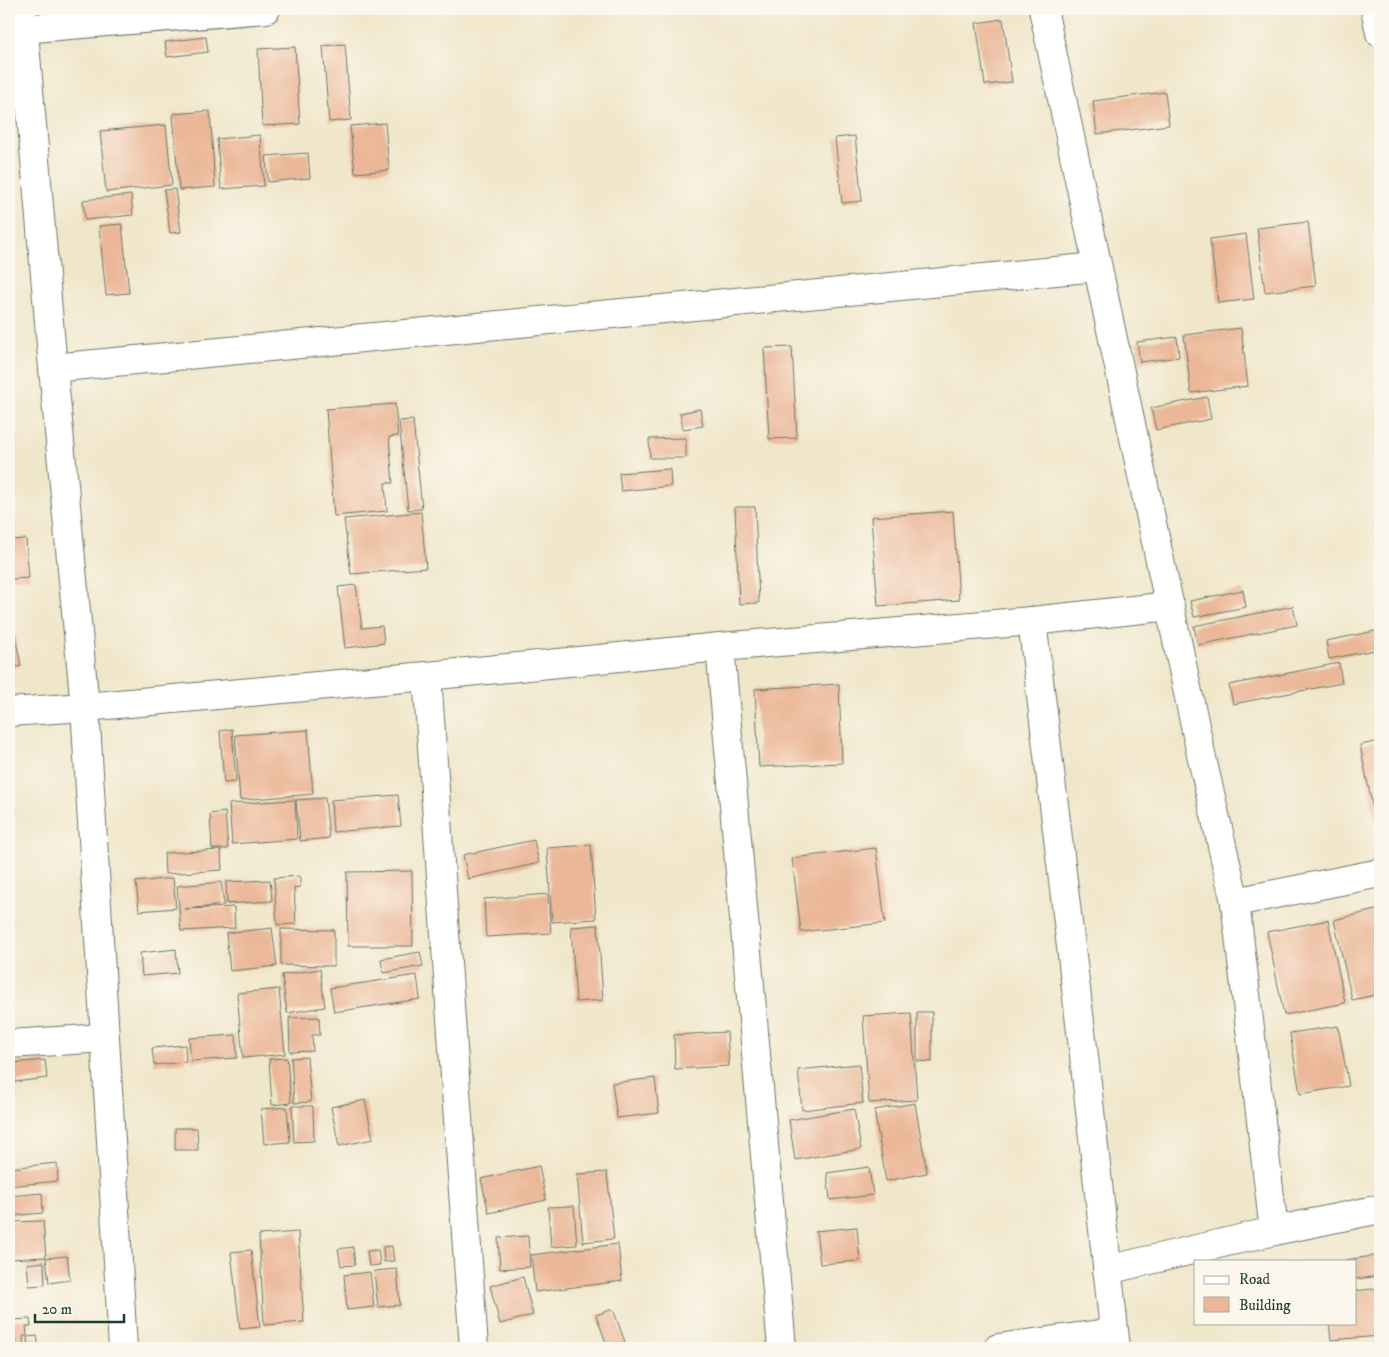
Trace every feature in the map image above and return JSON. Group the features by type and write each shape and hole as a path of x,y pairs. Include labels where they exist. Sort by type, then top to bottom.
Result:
{"street":[{"path":"123,1348 85,707 18,23 266,9"},
{"path":"1043,9 1201,754 1235,902 1274,1231"},
{"path":"1375,9 1380,33"},
{"path":"53,368 1098,266"},
{"path":"9,712 85,707 720,647 1032,621 1170,606"},
{"path":"998,1348 1115,1340 1084,1056 1032,621"},
{"path":"720,647 782,1348"},
{"path":"427,676 474,1348"},
{"path":"1235,902 1380,873"},
{"path":"9,1044 105,1038"},
{"path":"1107,1270 1274,1231 1380,1209"}],"building":[{"path":"1003,19 1012,82 985,85 976,23"},
{"path":"206,37 208,52 167,57 165,42"},
{"path":"345,44 351,120 329,122 323,46"},
{"path":"295,47 300,124 262,126 258,49"},
{"path":"1165,92 1169,125 1097,134 1093,101"},
{"path":"210,111 215,187 179,190 173,114"},
{"path":"385,123 389,170 355,173 350,126"},
{"path":"166,125 172,185 106,192 100,131"},
{"path":"260,135 264,186 221,189 217,139"},
{"path":"855,136 862,201 842,203 835,138"},
{"path":"308,153 310,178 268,182 266,156"},
{"path":"175,189 181,232 170,233 164,190"},
{"path":"131,195 133,215 85,220 83,200"},
{"path":"1308,222 1316,286 1265,292 1257,228"},
{"path":"122,224 129,293 106,295 99,226"},
{"path":"1246,234 1254,299 1218,303 1210,239"},
{"path":"1241,328 1248,386 1191,393 1184,335"},
{"path":"1177,337 1179,357 1140,362 1137,342"},
{"path":"792,347 797,438 769,439 764,348"},
{"path":"1207,397 1211,419 1156,430 1151,408"},
{"path":"395,404 398,436 389,437 393,483 385,483 387,511 334,516 326,409"},
{"path":"700,409 703,426 683,429 680,413"},
{"path":"413,420 422,509 408,510 399,421"},
{"path":"686,438 686,458 650,458 649,439"},
{"path":"670,469 671,486 621,491 619,473"},
{"path":"735,507 755,507 759,603 739,604"},
{"path":"953,511 959,600 878,606 871,517"},
{"path":"421,512 426,568 351,574 344,519"},
{"path":"26,539 29,578 11,579 9,540"},
{"path":"356,585 362,628 382,626 384,643 345,648 338,587"},
{"path":"1243,590 1246,607 1194,617 1190,601"},
{"path":"1293,606 1297,625 1198,645 1194,626"},
{"path":"11,615 21,666 9,669 9,616"},
{"path":"1380,630 1380,649 1329,659 1326,641"},
{"path":"1339,663 1342,683 1233,704 1229,685"},
{"path":"839,684 842,763 759,767 755,689"},
{"path":"232,729 236,782 224,783 220,731"},
{"path":"308,730 313,794 240,800 235,735"},
{"path":"1380,741 1380,823 1376,824 1360,745"},
{"path":"398,795 401,826 333,832 331,800"},
{"path":"325,798 329,838 300,841 296,800"},
{"path":"295,800 297,839 232,844 229,804"},
{"path":"225,812 228,849 212,849 210,814"},
{"path":"534,840 539,863 468,879 463,855"},
{"path":"591,845 596,919 552,922 547,848"},
{"path":"876,848 885,923 801,932 792,858"},
{"path":"221,850 222,870 165,874 164,853"},
{"path":"412,871 413,946 348,946 347,872"},
{"path":"300,876 300,887 294,888 296,924 277,925 274,878"},
{"path":"173,878 176,908 139,911 136,882"},
{"path":"270,880 272,901 227,904 226,882"},
{"path":"221,882 224,905 185,909 234,907 235,928 181,931 177,886"},
{"path":"548,894 551,933 486,937 484,899"},
{"path":"1380,909 1380,994 1352,1000 1334,920"},
{"path":"1328,920 1345,1003 1284,1015 1267,932"},
{"path":"598,925 603,1000 576,1002 571,927"},
{"path":"272,928 277,966 230,971 226,933"},
{"path":"281,929 334,930 334,966 281,965"},
{"path":"176,949 178,973 142,976 140,953"},
{"path":"420,952 423,966 383,973 381,959"},
{"path":"320,969 325,1007 287,1013 282,975"},
{"path":"417,975 420,999 334,1012 330,988"},
{"path":"279,989 285,1054 243,1058 237,993"},
{"path":"917,1012 932,1012 932,1062 917,1061"},
{"path":"911,1013 917,1100 869,1103 863,1016"},
{"path":"319,1017 320,1035 312,1035 313,1051 290,1052 289,1018"},
{"path":"1338,1026 1349,1086 1300,1094 1290,1033"},
{"path":"727,1032 729,1066 675,1069 674,1035"},
{"path":"236,1035 237,1058 191,1061 189,1038"},
{"path":"185,1045 186,1062 154,1065 152,1048"},
{"path":"307,1057 311,1102 294,1103 291,1058"},
{"path":"287,1058 291,1103 272,1105 269,1059"},
{"path":"45,1060 47,1078 15,1082 13,1063"},
{"path":"859,1064 863,1103 802,1110 798,1070"},
{"path":"655,1078 659,1113 617,1118 612,1083"},
{"path":"365,1100 373,1139 339,1146 331,1107"},
{"path":"915,1103 927,1173 886,1181 874,1110"},
{"path":"292,1106 313,1106 314,1141 294,1142"},
{"path":"287,1107 290,1142 264,1144 261,1109"},
{"path":"854,1109 861,1149 795,1160 789,1120"},
{"path":"175,1128 197,1128 198,1150 175,1150"},
{"path":"57,1163 58,1181 9,1186 9,1168"},
{"path":"539,1166 546,1200 489,1213 481,1179"},
{"path":"869,1167 873,1195 830,1200 827,1173"},
{"path":"607,1172 614,1239 583,1242 577,1174"},
{"path":"42,1193 43,1213 9,1216 9,1196"},
{"path":"574,1206 577,1245 551,1247 548,1207"},
{"path":"43,1221 46,1257 9,1259 9,1222"},
{"path":"857,1227 860,1261 820,1264 816,1231"},
{"path":"298,1232 304,1322 264,1325 259,1235"},
{"path":"528,1236 530,1267 500,1269 498,1238"},
{"path":"618,1244 622,1281 535,1292 531,1255"},
{"path":"392,1246 394,1261 384,1262 383,1247"},
{"path":"353,1247 355,1265 341,1266 338,1249"},
{"path":"251,1250 260,1327 240,1329 231,1252"},
{"path":"378,1250 380,1265 369,1266 367,1251"},
{"path":"1380,1255 1380,1276 1356,1279 1356,1260 1345,1260"},
{"path":"67,1256 70,1280 49,1283 46,1258"},
{"path":"44,1262 45,1285 29,1286 27,1264"},
{"path":"397,1269 400,1305 378,1307 374,1271"},
{"path":"370,1272 374,1307 347,1310 344,1275"},
{"path":"523,1277 533,1315 500,1324 490,1286"},
{"path":"1380,1288 1380,1336 1331,1340 1329,1324 1356,1324 1356,1291"},
{"path":"613,1309 625,1342 608,1348 596,1315"},
{"path":"30,1319 31,1326 26,1326 27,1336 23,1336 24,1348 16,1348 13,1320"},
{"path":"37,1336 39,1348 28,1348 27,1337"}]}
